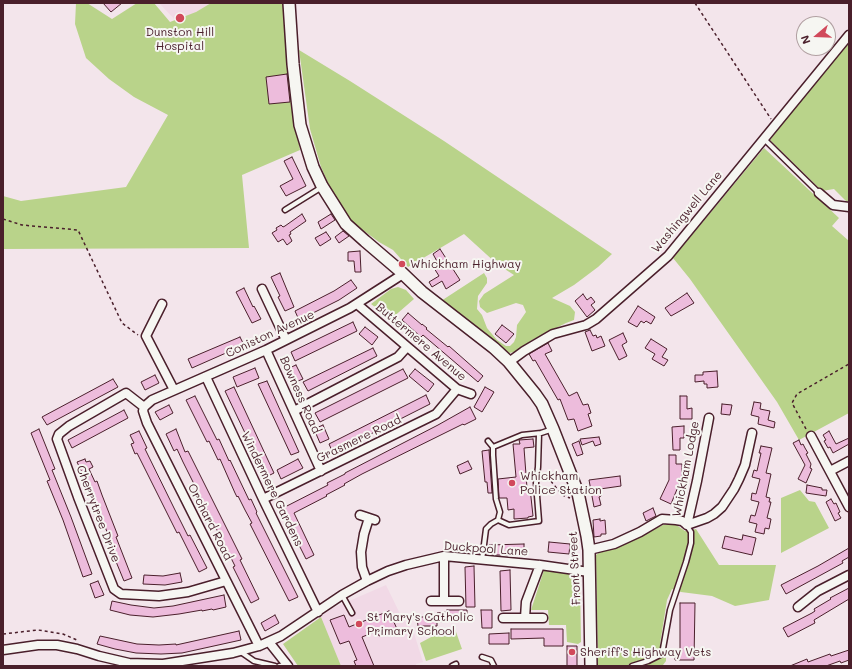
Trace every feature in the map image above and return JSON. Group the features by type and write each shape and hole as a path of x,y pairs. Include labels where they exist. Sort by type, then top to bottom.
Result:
{"main road":[{"path":"289,3 293,64 300,126 313,167 322,186 346,224 422,292 494,348 508,362"},
{"name":"Front Street","path":"508,362 528,384 542,404 554,429 580,498 589,550 590,666"}],"street":[{"name":"Washingwell Lane","path":"508,362 553,334 586,325 596,319 668,256 774,124 849,35"},
{"path":"819,193 832,205 849,207"},
{"name":"Coniston Avenue","path":"144,408 152,400 266,350 357,304 403,274"},
{"path":"262,289 286,340"},
{"path":"162,304 146,336 174,390"},
{"name":"Buttermere Avenue","path":"357,304 457,389 471,394"},
{"path":"294,411 398,357 408,347"},
{"name":"Bowness Road","path":"266,350 321,471"},
{"name":"Windermere Gardens","path":"206,377 318,612"},
{"name":"Grasmere Road","path":"263,499 436,414 457,389"},
{"name":"Cherrytree Drive","path":"144,408 126,393 69,426 59,434 57,439 114,590 121,594 159,596 188,592 226,582"},
{"name":"Orchard Road","path":"144,408 143,411 147,423 259,646"},
{"name":"Whickham Lodge","path":"687,525 708,418"},
{"path":"589,550 614,544 640,532 662,519 682,521 687,525 714,514 722,507 739,479 745,465 752,433"},
{"path":"811,436 849,506"},
{"path":"830,471 849,461"},
{"path":"360,515 372,519 364,534 361,552 362,567 368,580"},
{"path":"444,556 444,601"},
{"name":"Duckpool Lane","path":"3,650 38,645 57,645 77,648 129,664 162,664 233,653 239,650 259,646 281,636 368,580 406,565 444,556 540,565 589,572"},
{"path":"525,618 526,602 540,565"},
{"path":"798,607 818,591 849,575"},
{"path":"431,601 459,601"},
{"path":"503,618 543,618"},
{"path":"269,642 285,666"}],"lane":[{"path":"763,139 819,193"},
{"path":"285,210 322,186"},
{"path":"494,447 522,434 539,434 554,429"},
{"path":"498,520 509,525 539,521 536,483 538,474 539,434"},
{"path":"488,441 494,447"},
{"path":"482,560 486,528 498,520 500,512 496,499 492,455 494,447"},
{"path":"632,666 648,661 662,654 670,610 691,543 691,532 687,525"},
{"path":"342,596 352,613"},
{"path":"239,650 254,661 275,666"},
{"path":"482,657 491,660 494,666"}],"path":[{"path":"695,3 774,124"},
{"path":"3,219 22,224 78,230 122,323 141,337"},
{"path":"811,436 805,428 792,403 796,394 849,364"},
{"path":"538,474 546,475 562,495 572,499 580,498"},
{"path":"3,634 38,630 64,634 78,641"}],"shaded area":[{"name":"Dunston Hill Hospital","path":"159,3 211,3 178,23"},
{"name":"St Mary's Catholic Primary School","path":"386,585 402,618 413,630 423,662 416,664 416,666 298,666 283,644 333,608"}],"green space":[{"path":"76,3 87,3 112,19 137,3 154,3 170,22 196,12 211,3 285,3 295,121 300,150 242,175 249,248 3,249 3,196 21,201 126,187 168,115 134,97 109,79 86,58 75,24"},
{"path":"849,43 849,202 846,201 834,189 822,191 770,140 810,87"},
{"path":"299,50 444,141 612,254 598,267 574,285 552,298 570,306 575,312 574,320 532,340 519,351 509,353 502,349 488,335 441,301 484,273 487,278 487,283 478,296 477,309 482,315 487,328 497,340 506,346 510,346 516,337 517,325 526,312 523,305 516,303 487,313 480,307 479,301 484,294 514,275 497,264 464,234 408,267 393,250 379,242 352,222 334,196 321,167 310,129"},
{"path":"764,148 839,218 832,226 849,241 849,413 799,440 777,402 690,279 673,258"},
{"path":"398,287 406,290 414,299 391,319 371,304 391,289"},
{"path":"800,490 809,501 815,502 829,528 781,553 781,498"},
{"path":"675,524 685,531 696,529 719,565 776,565 769,600 735,606 712,596 681,592 672,589 667,600 660,644 666,648 666,661 663,665 634,666 632,663 626,666 598,666 596,555 600,552 632,541 663,525"},
{"path":"544,570 578,577 580,582 581,642 578,644 567,642 566,625 549,625 548,610 531,610"},
{"path":"321,617 341,666 298,666 283,644"},
{"path":"448,628 455,629 462,649 426,661 420,643"}],"building":[{"path":"103,3 122,3 111,12"},
{"path":"287,74 290,102 269,104 266,77"},
{"path":"292,157 306,186 286,196 280,186 293,179 284,161"},
{"path":"302,214 306,221 290,232 291,234 289,235 292,241 287,245 283,239 278,242 272,233 277,230 276,228 281,225 283,227 285,226"},
{"path":"331,214 335,220 321,229 318,222"},
{"path":"343,231 349,236 339,243 335,237"},
{"path":"326,232 331,239 320,246 315,238"},
{"path":"440,249 460,280 446,289 442,281 432,287 429,282 439,276 434,268 439,265 433,254"},
{"path":"360,251 361,272 355,272 354,261 348,261 348,252"},
{"path":"280,273 294,307 285,311 271,277"},
{"path":"351,280 357,288 339,300 299,320 295,311 334,291"},
{"path":"244,288 253,307 254,306 261,319 252,323 236,292"},
{"path":"687,293 694,303 671,316 665,308"},
{"path":"583,294 587,300 591,297 595,302 591,305 595,310 587,317 575,301"},
{"path":"638,306 655,317 651,324 646,321 644,323 641,321 637,327 628,322"},
{"path":"408,313 483,376 478,382 423,335 421,337 402,320"},
{"path":"353,322 357,331 295,361 291,352"},
{"path":"502,325 514,334 506,343 495,334"},
{"path":"365,327 378,337 372,345 359,334"},
{"path":"590,330 593,336 596,335 597,338 601,336 605,346 592,351 585,332"},
{"path":"623,333 627,342 622,345 627,356 619,360 609,340"},
{"path":"240,337 244,345 192,368 188,359"},
{"path":"651,339 667,349 662,357 668,360 664,366 652,359 655,354 645,348"},
{"path":"548,343 552,351 545,354 569,396 577,392 583,405 588,404 591,413 588,414 592,426 578,431 574,419 568,420 560,399 558,400 535,360 533,361 529,354"},
{"path":"373,348 377,356 308,391 303,382"},
{"path":"296,365 303,379 293,383 287,369"},
{"path":"255,368 259,378 237,387 233,377"},
{"path":"403,369 408,378 320,422 315,413"},
{"path":"415,369 434,384 428,392 409,376"},
{"path":"717,371 718,387 707,388 707,384 704,384 704,381 695,382 695,375 703,375 703,372"},
{"path":"155,375 159,383 145,390 141,382"},
{"path":"113,379 118,387 47,425 42,417"},
{"path":"267,381 299,452 291,455 258,384"},
{"path":"234,387 274,473 266,477 225,391"},
{"path":"485,387 494,392 482,412 474,407"},
{"path":"426,395 430,404 333,453 329,444"},
{"path":"195,396 217,440 219,439 229,461 230,460 249,500 251,499 257,512 256,513 298,597 289,601 250,524 252,523 235,493 220,459 218,460 209,441 207,442 186,400"},
{"path":"680,396 687,396 687,409 692,408 692,419 680,419"},
{"path":"754,402 761,403 760,409 770,411 768,420 775,422 774,428 758,424 759,417 751,415"},
{"path":"722,404 732,405 730,415 721,414"},
{"path":"169,405 173,413 160,420 155,412"},
{"path":"470,407 476,419 362,474 326,495 327,496 294,513 314,555 306,559 281,509 328,485 327,483 345,473"},
{"path":"124,410 128,418 72,448 68,440"},
{"path":"323,425 329,439 320,443 314,429"},
{"path":"684,426 684,438 680,438 680,450 673,450 672,427"},
{"path":"39,429 55,469 52,470 92,574 83,577 63,520 47,481 50,480 31,433"},
{"path":"176,429 185,452 188,451 242,559 240,560 259,599 251,603 233,567 235,566 177,449 174,451 166,434"},
{"path":"139,431 147,448 145,449 174,508 188,536 190,535 207,568 199,572 179,532 177,533 137,453 135,454 131,444 134,443 130,435"},
{"path":"829,431 836,444 849,438 849,444 833,453 824,441 826,440 823,435"},
{"path":"599,437 601,444 595,446 593,441 582,445 580,439"},
{"name":"Whickham Police Station","path":"533,439 534,447 524,448 527,488 530,488 533,516 514,519 514,509 508,510 507,498 499,498 498,479 516,477 513,444 520,444 519,440"},
{"path":"799,440 801,445 803,444 808,453 806,454 811,464 810,468 812,469 806,483 798,479 805,465 793,443"},
{"path":"579,441 583,454 577,456 572,444"},
{"path":"761,446 772,448 766,473 771,474 766,497 770,498 769,502 771,502 767,518 771,519 769,529 765,528 764,534 755,532 757,524 749,522 751,515 755,516 759,502 751,500 752,493 756,494 760,479 752,477 754,470 757,471"},
{"path":"489,450 492,493 488,493 487,482 485,482 482,451"},
{"path":"669,455 676,455 676,464 682,464 682,477 671,504 660,499 669,480"},
{"path":"85,459 86,462 90,461 93,467 89,469 95,482 97,481 132,578 124,581 110,547 112,545 94,498 77,462"},
{"path":"298,459 303,468 281,479 277,470"},
{"path":"468,461 472,469 460,474 457,466"},
{"path":"620,476 621,486 600,489 601,496 599,497 601,505 594,507 589,480"},
{"path":"807,485 822,488 822,490 827,490 826,496 806,493"},
{"path":"831,499 834,504 836,503 840,512 838,513 841,518 835,521 826,502"},
{"path":"653,508 656,516 646,521 643,513"},
{"path":"600,519 600,521 605,520 606,534 601,534 601,536 594,537 593,520"},
{"path":"743,535 756,538 752,555 722,548 725,536 742,540"},
{"path":"549,542 570,544 569,554 548,552"},
{"path":"524,544 524,555 489,555 489,545"},
{"path":"849,548 849,557 842,561 843,563 786,594 781,585"},
{"path":"474,566 475,607 466,607 465,567"},
{"path":"510,570 511,610 501,611 500,571"},
{"path":"180,573 182,582 165,585 143,584 144,575 163,576"},
{"path":"98,581 104,595 95,598 90,584"},
{"path":"849,588 849,599 814,620 815,623 788,637 783,628 812,613 815,611 814,609 831,599 830,598"},
{"path":"224,595 226,607 213,610 202,610 153,617 130,615 110,610 112,601 154,608 173,606"},
{"path":"680,603 695,603 694,660 675,660 675,653 680,653"},
{"path":"447,610 467,610 467,619 447,619 447,621 437,622 437,626 418,626 417,617 437,617 437,613 447,612"},
{"path":"481,610 492,610 492,628 482,628"},
{"path":"389,611 397,629 379,636 377,631 362,637 374,666 356,666 354,661 357,660 349,641 340,644 330,620 344,615 349,627"},
{"path":"275,615 279,623 265,631 261,623"},
{"path":"511,629 563,629 563,646 544,646 544,638 511,639"},
{"path":"239,631 241,640 182,653 136,653 97,644 100,636 137,644 176,645"},
{"path":"509,633 509,644 489,644 489,634"},
{"path":"567,646 577,646 577,666 567,666"},
{"path":"849,650 849,660 841,663 840,661 826,666 790,666 807,659 808,662 830,654 831,656"}],"place":[{"name":"Dunston Hill Hospital","path":"180,18"},
{"name":"Whickham Highway","path":"402,264"},
{"name":"Whickham Police Station","path":"512,483"},
{"name":"St Mary's Catholic Primary School","path":"359,624"},
{"name":"Sheriff's Highway Vets","path":"572,652"}]}
